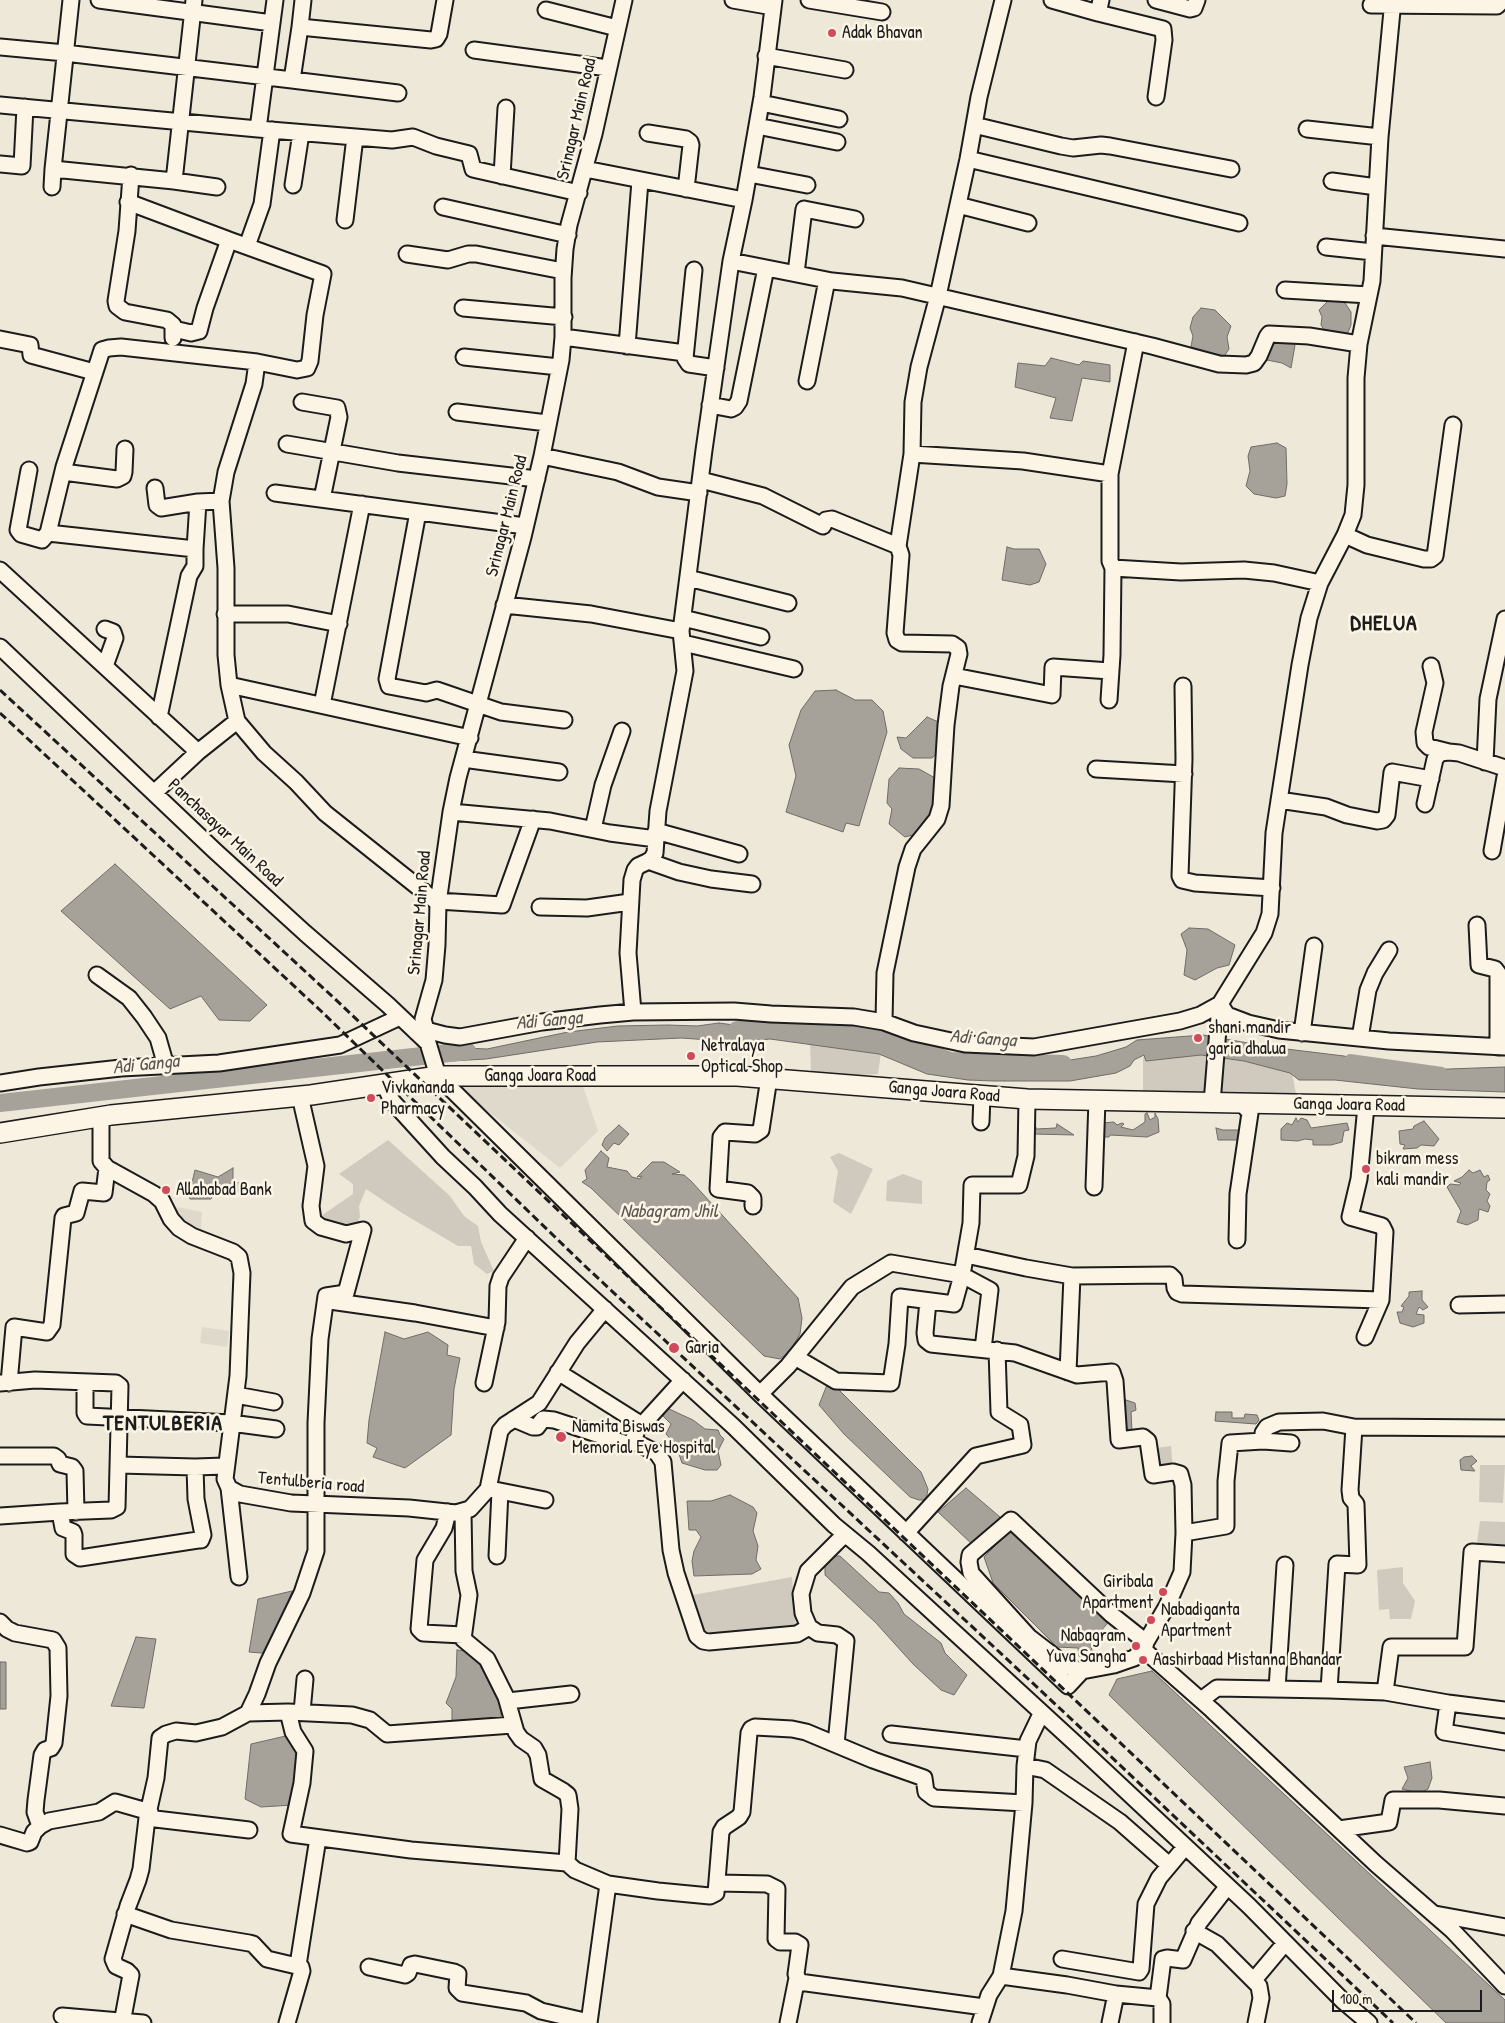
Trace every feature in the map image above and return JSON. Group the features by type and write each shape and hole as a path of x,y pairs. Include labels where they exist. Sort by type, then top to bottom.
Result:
{"main road":[{"name":"Ganga Joara Road","path":"0,1133 111,1115 300,1096 438,1076 737,1076 1027,1099 1505,1108"}],"street":[{"path":"52,186 52,169 70,0"},
{"path":"99,0 193,6 272,23"},
{"path":"247,246 262,204 265,77 275,0"},
{"path":"292,80 303,0"},
{"path":"300,27 431,40 436,39 439,34 445,0"},
{"name":"Srinagar Main Road","path":"423,1035 423,1019 434,980 438,902 451,812 542,456 564,337 563,271 568,235 624,0"},
{"path":"634,1012 628,953 632,880 634,870 648,861 655,853 662,786 685,671 683,630 710,405 731,261 757,126 774,4 733,0"},
{"path":"809,0 882,12"},
{"path":"884,1022 885,973 907,867 913,849 937,819 941,806 946,725 959,654 958,648 952,644 902,643 897,640 895,633 901,556 898,546 912,454 913,402 919,367 938,296 968,159 979,97 1003,0"},
{"path":"1052,0 1100,6 1163,28 1164,40 1156,97"},
{"path":"1156,0 1190,9 1194,8 1197,0"},
{"path":"1372,5 1392,3 1497,6 1503,0"},
{"path":"1212,1103 1220,1004 1264,933 1270,914 1274,833 1309,618 1320,583 1345,535 1353,515 1356,485 1356,378 1359,344 1369,295 1374,252 1380,137 1392,3"},
{"path":"174,181 193,6"},
{"path":"546,10 617,28"},
{"path":"0,47 65,53 398,93"},
{"path":"474,50 608,68"},
{"path":"766,56 845,70"},
{"path":"760,102 840,119"},
{"path":"0,105 301,133 392,140 413,137 436,146 466,152 471,156 474,168 579,193"},
{"path":"0,164 22,166 25,106"},
{"path":"502,176 506,108"},
{"path":"974,125 1061,146 1073,148 1092,145 1110,146 1231,169"},
{"path":"757,126 837,142"},
{"path":"1307,130 1380,137"},
{"path":"293,185 301,133"},
{"path":"648,133 686,139 690,142 686,189"},
{"path":"345,220 355,137"},
{"path":"968,159 1239,223"},
{"path":"52,169 131,175 217,187"},
{"path":"585,169 744,200"},
{"path":"749,174 807,185"},
{"path":"131,175 127,231 116,301 117,306 125,312 167,320 173,325 171,352"},
{"path":"627,346 640,181"},
{"path":"1332,181 1377,187"},
{"path":"29,470 18,530 21,534 42,540 48,533 63,472 102,350 109,348 171,352 257,362 297,370 307,368 310,361 315,315 323,274 128,202"},
{"path":"958,205 1028,223"},
{"path":"443,207 568,235"},
{"path":"796,273 804,209 855,219"},
{"path":"1374,236 1505,249"},
{"path":"174,329 191,333 199,331 205,308 229,240"},
{"path":"1326,247 1374,252"},
{"path":"407,254 448,260 468,254 476,254 563,271"},
{"path":"731,261 827,280 902,288 1136,342 1219,364 1246,365 1254,363 1260,356 1266,337 1270,334 1309,336 1359,344"},
{"path":"710,405 731,409 736,407 739,401 766,268"},
{"path":"694,270 685,353 686,362 716,368"},
{"path":"807,381 827,280"},
{"path":"1285,290 1369,295"},
{"path":"463,308 564,317"},
{"path":"564,337 685,353"},
{"path":"0,339 30,345 31,355 94,372"},
{"path":"1109,700 1112,655 1113,568 1110,561 1110,474 1136,342"},
{"path":"464,357 559,368"},
{"path":"257,362 254,384 226,472 221,500 226,568 226,655 229,685 237,720 264,753 296,782 325,813 438,902 502,904 533,819"},
{"path":"302,402 337,408 339,417 322,499"},
{"path":"457,412 547,423"},
{"path":"1345,535 1367,545 1424,559 1431,559 1435,556 1452,425"},
{"path":"287,444 398,463 536,479"},
{"path":"63,472 117,479 123,476 125,449"},
{"path":"912,454 1023,461 1110,474"},
{"path":"542,456 618,472 658,487 700,486 763,496 823,526 826,520 832,518 898,546"},
{"path":"155,488 157,505 162,508 221,500"},
{"path":"275,493 525,526"},
{"path":"159,717 188,576 196,566 195,549 198,502"},
{"path":"322,705 362,504"},
{"path":"418,512 387,679 389,686 426,693 437,690 501,712 564,720"},
{"path":"48,533 195,549"},
{"path":"1113,568 1181,572 1244,570 1274,573 1320,583"},
{"path":"0,570 198,752"},
{"path":"688,578 788,603"},
{"path":"504,605 591,614 683,630 761,637"},
{"path":"225,614 288,614 339,624"},
{"path":"1485,762 1488,699 1505,619"},
{"path":"105,628 113,632 115,638 105,666"},
{"path":"683,630 794,669"},
{"name":"Panchasayar Main Road","path":"0,648 305,933 423,1035"},
{"path":"1431,666 1435,683 1424,732 1425,743 1429,747 1505,768"},
{"path":"954,676 1052,696 1053,667 1110,671"},
{"path":"229,685 470,738"},
{"path":"1183,686 1184,774 1180,876 1182,880 1195,883 1272,888"},
{"path":"154,793 198,752 237,720"},
{"path":"593,829 603,785 622,731"},
{"path":"1425,804 1435,759 1440,753 1449,752"},
{"path":"464,759 558,772"},
{"path":"1096,769 1184,774"},
{"path":"1279,800 1326,808 1347,815 1377,821 1383,820 1387,815 1392,772 1431,778"},
{"path":"1492,851 1505,777"},
{"path":"451,812 533,819 593,829 656,835 739,854"},
{"path":"648,861 680,872 711,879 752,884"},
{"path":"540,907 587,908 630,902"},
{"path":"1220,1004 1227,1015 1248,1024 1360,1038 1501,1047 1498,973 1494,968 1479,965 1477,925"},
{"path":"1302,1032 1314,946"},
{"path":"1360,1038 1368,990 1375,973 1389,950"},
{"path":"97,975 129,998 144,1017 158,1038 166,1066"},
{"path":"1082,1671 1068,1686 760,1394 438,1076 423,1035 460,1037 542,1022 634,1012 734,1011 854,1017 884,1022 914,1033 965,1044 1034,1046 1200,1016 1220,1004"},
{"path":"0,1084 38,1077 121,1068 219,1063 340,1045 400,1017"},
{"path":"753,1206 752,1198 748,1193 718,1189 721,1137 725,1132 755,1134 761,1130 769,1078"},
{"path":"384,1084 392,1101 442,1157 526,1238 683,1380 845,1534 1185,1847 1343,2001 1369,2023"},
{"path":"981,1122 982,1095"},
{"path":"248,1713 268,1663 302,1593 316,1551 316,1423 320,1348 326,1296 346,1294 362,1230 346,1234 321,1227 313,1221 310,1206 316,1166 300,1096"},
{"path":"796,1357 836,1381 891,1383 897,1344 900,1297 954,1304 962,1275 971,1223 972,1185 1019,1185 1026,1156 1027,1099"},
{"path":"1094,1187 1096,1100"},
{"path":"1237,1240 1238,1194 1250,1113 1242,1103"},
{"path":"1364,1336 1381,1300 1385,1232 1382,1226 1350,1217 1359,1179 1366,1106"},
{"path":"101,1118 101,1161 107,1168 154,1194 162,1201 171,1219 179,1228 192,1236 234,1252 239,1257 242,1273 236,1395 225,1466 225,1479 229,1488 239,1577"},
{"path":"0,1516 111,1510 117,1507 120,1417 119,1384 35,1380 4,1383 14,1327 47,1332 52,1326 63,1218 76,1212 82,1191 104,1193 107,1168"},
{"path":"484,1383 496,1328 498,1286 501,1277 526,1238"},
{"path":"966,1254 1026,1268 1072,1276 1170,1275 1174,1279 1175,1288 1182,1294 1381,1300"},
{"path":"760,1394 796,1357 852,1287 891,1263 962,1275 990,1290 990,1350 999,1412 1020,1424 1023,1445 976,1456 906,1532"},
{"path":"1068,1372 1072,1276"},
{"path":"326,1300 415,1313 496,1328"},
{"path":"928,1301 925,1333 926,1340 931,1344 1015,1353 1076,1375 1112,1372 1115,1380 1119,1440 1143,1437 1148,1441 1153,1475 1174,1472 1180,1474 1183,1485 1184,1533 1182,1572 1167,1606 1145,1646 1134,1658 1114,1665 1082,1671 1068,1667 1029,1637 971,1573 970,1555 1011,1520 1145,1646 1201,1700 1339,1829 1452,1930 1505,1986"},
{"path":"1459,1305 1505,1304"},
{"path":"497,1556 494,1490 500,1431 504,1425 539,1403 577,1343 605,1310"},
{"path":"558,1372 640,1425"},
{"path":"514,1419 533,1427 537,1427 543,1419 554,1420 623,1444 630,1444 640,1425 644,1424 683,1380"},
{"path":"85,1382 86,1416 231,1423 276,1429"},
{"path":"236,1395 274,1402"},
{"path":"1263,1441 1263,1433 1267,1427 1279,1422 1323,1421 1354,1427 1505,1428"},
{"path":"1330,1690 1337,1564 1358,1566 1356,1504 1351,1498 1350,1490 1354,1427"},
{"path":"633,1441 657,1453 664,1462 671,1550 676,1573 697,1636 703,1641 709,1642 797,1634 809,1627"},
{"path":"1184,1533 1226,1526 1226,1481 1230,1443 1263,1441 1290,1443"},
{"path":"0,1456 54,1456 60,1464 72,1467 75,1471 76,1512"},
{"path":"118,1465 225,1466"},
{"path":"60,1512 63,1528 73,1532 74,1554 80,1558 201,1540 203,1535 196,1499 195,1467"},
{"name":"Tentulberia road","path":"229,1488 240,1494 257,1498 316,1504 456,1512"},
{"path":"463,1634 423,1633 419,1629 424,1560 456,1512 477,1503 494,1490 545,1500"},
{"path":"456,1512 469,1595 463,1639 487,1659 508,1701 514,1725 521,1739 534,1748 538,1755 542,1779 568,1795 570,1809 568,1863"},
{"path":"836,1744 846,1641 836,1635 818,1633 809,1627 803,1613 800,1594 808,1571 845,1534"},
{"path":"1385,1692 1391,1647 1465,1647 1472,1552 1505,1554"},
{"path":"1278,1689 1285,1565"},
{"path":"0,1622 7,1629 15,1633 53,1640 58,1648 59,1696 54,1743 42,1755 35,1812 40,1826"},
{"path":"305,1679 295,1712 293,1732 305,1751 302,1783 292,1834 411,1850 568,1863 575,1870 608,1884 710,1896 716,1893 718,1883 721,1832 724,1827 739,1817 744,1806 748,1740 751,1728 755,1727 792,1729 806,1732 873,1760 924,1778 926,1792 934,1798 1024,1803"},
{"path":"1201,1700 1217,1688 1330,1690 1385,1692 1448,1703 1505,1710"},
{"path":"508,1701 571,1694"},
{"path":"1448,1703 1444,1732 1505,1742"},
{"path":"122,2022 131,1975 116,1966 113,1959 125,1914 141,1869 148,1815 156,1778 160,1738 176,1731 196,1733 222,1727 248,1713 295,1712 362,1716 387,1734 514,1725"},
{"path":"980,2023 989,1995 1001,1976 1014,1911 1028,1741 1041,1714"},
{"path":"891,1734 1027,1749"},
{"path":"1025,1766 1045,1770 1120,1822 1169,1865"},
{"path":"1339,1829 1389,1822 1393,1800 1439,1800 1505,1806"},
{"path":"0,1835 27,1844 40,1826 56,1820 99,1812 115,1802 148,1815 249,1830"},
{"path":"287,2023 302,1971 298,1965 318,1838"},
{"path":"1062,1959 1139,1972 1141,1969 1146,1904 1155,1884 1185,1847"},
{"path":"718,1883 767,1884 777,1889 776,1939 780,1942 798,1943 800,1945 788,2023"},
{"path":"369,1968 404,1975 408,1973 411,1965 416,1964 454,1972 458,1974 457,1988 462,1993 526,2003 541,2011 589,2023 608,1884"},
{"path":"1162,2023 1162,2004 1158,1998 1163,1959 1183,1960 1194,1931 1227,1887"},
{"path":"125,1914 177,1931 249,1942 267,1959 298,1965"},
{"path":"1434,1914 1505,1927"},
{"path":"1194,1931 1217,1944 1254,1980 1261,1992 1256,2023"},
{"path":"1254,1980 1286,1944"},
{"path":"1001,1976 1116,1994 1158,1998"},
{"path":"796,1978 799,1982 803,1983 984,2007"},
{"path":"1110,2023 1116,1994"},
{"path":"62,2016 143,2023"}],"shaded area":[{"path":"810,1043 881,1052 878,1074 845,1076 811,1072"},
{"path":"1183,1047 1291,1067 1296,1094 1281,1099 1143,1096 1143,1057"},
{"path":"451,1082 583,1086 598,1131 560,1168"},
{"path":"388,1140 450,1196 464,1216 478,1226 481,1242 494,1271 487,1274 474,1264 471,1246 458,1246 366,1189 359,1206 360,1217 354,1230 318,1218 353,1194 353,1184 339,1174"},
{"path":"839,1153 873,1169 851,1214 833,1202 838,1171 830,1157"},
{"path":"903,1174 922,1181 922,1204 886,1201 887,1181"},
{"path":"177,1207 202,1212 201,1229 178,1220"},
{"path":"202,1327 229,1331 227,1347 200,1343"},
{"path":"1171,1446 1173,1471 1154,1474 1149,1449"},
{"path":"1480,1465 1505,1465 1503,1503 1479,1502"},
{"path":"1480,1521 1505,1522 1505,1551 1476,1549"},
{"path":"1403,1567 1403,1583 1415,1601 1411,1619 1390,1619 1389,1609 1379,1610 1377,1570"},
{"path":"792,1577 796,1629 699,1638 693,1595"}],"water":[{"path":"1335,297 1345,303 1351,312 1351,325 1346,337 1326,333 1321,325 1322,317 1319,310"},
{"path":"1201,308 1215,310 1231,326 1227,337 1229,349 1223,358 1190,352 1193,336 1190,328 1193,317"},
{"path":"1277,338 1289,338 1295,345 1291,368 1282,363 1267,360 1269,345"},
{"path":"1051,358 1079,365 1083,361 1110,365 1110,382 1082,378 1072,421 1050,418 1056,398 1015,387 1018,363 1045,366"},
{"path":"1277,443 1286,448 1287,484 1285,496 1276,498 1254,494 1246,486 1250,471 1248,456 1251,447"},
{"path":"1007,547 1014,549 1039,549 1046,564 1039,582 1030,585 1002,580"},
{"path":"836,690 855,700 872,700 883,711 887,732 859,826 846,823 843,832 786,812 796,776 789,745 801,710 815,691"},
{"path":"927,717 941,723 937,737 941,750 932,758 913,758 901,749 897,737 906,738"},
{"path":"899,768 919,769 935,778 935,814 924,832 905,837 889,824 892,809 887,803 889,779"},
{"path":"115,864 267,1005 250,1021 219,1020 201,996 170,1009 61,911"},
{"path":"1189,928 1208,929 1235,945 1229,965 1217,968 1195,980 1184,975 1187,950 1181,934"},
{"path":"719,1023 771,1030 790,1028 827,1029 894,1043 957,1061 996,1066 1038,1065 1096,1056 1126,1047 1137,1040 1203,1035 1270,1047 1344,1056 1380,1066 1421,1070 1505,1067 1505,1092 1418,1089 1335,1080 1299,1080 1290,1073 1244,1061 1201,1055 1146,1061 1144,1055 1134,1060 1130,1066 1116,1073 1070,1081 993,1081 968,1080 927,1074 879,1054 770,1039 738,1042 681,1038 597,1042 486,1059 451,1061 439,1048 487,1049 568,1032 618,1026 697,1026"},
{"path":"1147,1113 1150,1120 1155,1117 1155,1113 1158,1119 1159,1132 1147,1137 1110,1135 1109,1137 1098,1137 1102,1123 1114,1122 1117,1125 1122,1123 1124,1124 1121,1127 1133,1130 1145,1122 1145,1114"},
{"path":"1296,1118 1298,1122 1301,1118 1307,1120 1311,1128 1347,1123 1349,1130 1344,1131 1342,1142 1331,1145 1313,1145 1313,1140 1305,1139 1298,1141 1281,1140 1281,1129 1287,1123 1292,1125"},
{"path":"1424,1121 1439,1139 1434,1146 1421,1145 1417,1148 1403,1149 1405,1145 1400,1144 1399,1131 1413,1129 1414,1126"},
{"path":"1057,1124 1074,1135 1033,1134 1032,1126 1036,1127 1036,1129 1056,1128"},
{"path":"619,1125 629,1134 619,1145 614,1143 607,1151 602,1145 605,1138"},
{"path":"1216,1128 1238,1130 1245,1133 1244,1140 1218,1140"},
{"name":"Nabagram Jhil","path":"601,1151 609,1158 607,1167 627,1171 632,1177 640,1179 642,1176 637,1177 652,1162 664,1162 680,1172 672,1174 684,1175 691,1181 798,1298 802,1318 800,1334 789,1352 780,1359 764,1356 591,1188 582,1182 587,1179 585,1170"},
{"path":"233,1168 233,1180 250,1189 240,1192 216,1189 211,1199 190,1199 189,1195 195,1170 218,1177"},
{"path":"1469,1170 1473,1173 1480,1170 1484,1177 1488,1175 1490,1180 1487,1182 1486,1190 1490,1194 1487,1201 1490,1206 1488,1212 1479,1209 1478,1220 1467,1225 1457,1222 1461,1211 1447,1187 1450,1184 1459,1185 1461,1183 1454,1181 1462,1177"},
{"path":"1422,1291 1422,1300 1428,1307 1423,1310 1419,1307 1416,1314 1424,1315 1424,1323 1413,1327 1400,1323 1397,1312 1402,1312 1404,1307 1401,1306 1409,1296 1409,1292"},
{"path":"385,1332 404,1339 428,1332 448,1345 447,1355 460,1358 454,1389 451,1435 405,1468 373,1457 377,1448 367,1443 369,1420"},
{"path":"829,1380 921,1472 928,1489 926,1500 910,1497 844,1434 819,1405"},
{"path":"1123,1399 1135,1403 1136,1410 1131,1412 1132,1432 1119,1425"},
{"path":"667,1408 693,1420 705,1429 718,1430 724,1439 718,1451 721,1465 717,1470 705,1470 682,1463 679,1454 682,1448 676,1445 666,1434 671,1424 663,1416"},
{"path":"1216,1412 1232,1412 1232,1418 1244,1418 1245,1414 1257,1415 1259,1420 1256,1424 1215,1421"},
{"path":"1472,1456 1477,1461 1471,1466 1475,1471 1461,1470 1460,1460 1464,1457"},
{"path":"966,1488 1000,1517 974,1546 938,1512"},
{"path":"730,1495 753,1507 757,1513 753,1531 758,1546 756,1560 761,1569 752,1574 694,1576 692,1561 694,1551 701,1537 696,1530 689,1530 687,1501 711,1501"},
{"path":"1011,1530 1111,1619 1090,1644 1094,1656 1079,1656 1078,1648 1057,1647 993,1583 984,1557"},
{"path":"833,1556 840,1556 879,1592 889,1593 898,1603 904,1614 941,1643 945,1653 967,1675 954,1695 941,1690 913,1664 876,1623 825,1575 825,1565"},
{"path":"292,1591 273,1654 249,1652 258,1599"},
{"path":"136,1637 156,1639 144,1708 111,1706"},
{"path":"457,1650 465,1651 482,1659 501,1698 501,1719 484,1723 452,1722 452,1709 446,1703 456,1677"},
{"path":"0,1662 6,1662 6,1709 0,1709"},
{"path":"1152,1671 1505,2000 1505,2023 1446,2023 1109,1695 1117,1679"},
{"path":"290,1735 302,1751 293,1805 261,1807 245,1799 251,1744"},
{"path":"1430,1762 1432,1778 1428,1789 1419,1793 1402,1789 1408,1778 1404,1767"}],"waterway":[{"name":"Adi Ganga","path":"737,1030 814,1025 888,1039 950,1061 1063,1064"},
{"name":"Adi Ganga","path":"0,1103 467,1051"},
{"path":"1350,1059 1442,1072"}],"railway":[{"path":"0,690 334,998 1416,2023"},
{"path":"0,713 321,1011 585,1266 1068,1716 1393,2023"}],"place":[{"name":"Adak Bhavan","path":"832,33"},
{"name":"shani mandir garia dhalua","path":"1198,1038"},
{"name":"Netralaya Optical Shop","path":"691,1056"},
{"name":"Vivkananda Pharmacy","path":"371,1098"},
{"name":"bikram mess kali mandir","path":"1366,1169"},
{"name":"Allahabad Bank","path":"166,1190"},
{"name":"Garia","path":"674,1348"},
{"name":"Namita Biswas Memorial Eye Hospital","path":"561,1437"},
{"name":"Giribala Apartment","path":"1163,1592"},
{"name":"Nabadiganta Apartment","path":"1151,1620"},
{"name":"Nabagram Yuva Sangha","path":"1136,1646"},
{"name":"Aashirbaad Mistanna Bhandar","path":"1143,1660"}],"district":[{"name":"DHELUA","path":"1384,624"},
{"name":"TENTULBERIA","path":"163,1424"}]}
